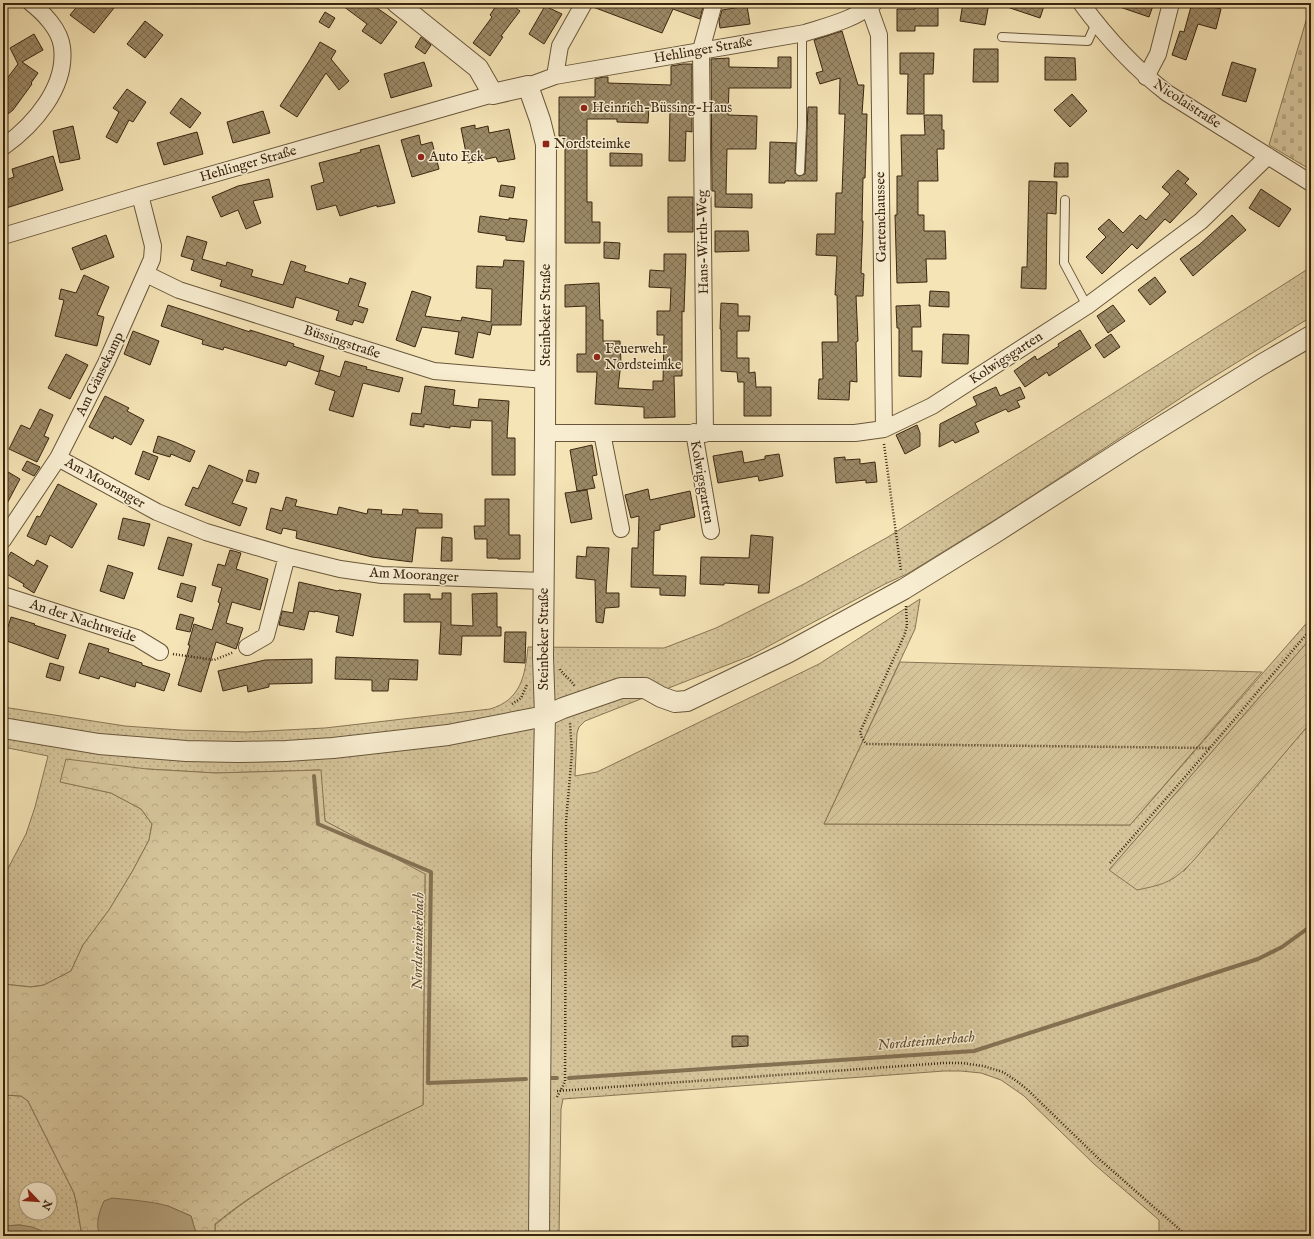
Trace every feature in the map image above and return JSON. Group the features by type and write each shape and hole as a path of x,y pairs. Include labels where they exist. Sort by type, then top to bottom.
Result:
{"street":[{"path":"3,147 35,118 51,97 62,70 62,46 54,27 43,12 31,3"},
{"path":"397,3 478,68 493,94 528,86"},
{"path":"555,76 560,46 584,3"},
{"name":"Hans-Wirth-Weg","path":"699,433 701,50 714,3"},
{"name":"Nicolaistraße","path":"1081,3 1096,24 1132,64 1146,77 1167,93 1311,183"},
{"path":"1146,77 1158,54 1171,3"},
{"name":"Hehlinger Straße","path":"528,86 555,76 802,33 842,21 871,5"},
{"name":"Gartenchaussee","path":"871,5 879,35 884,429"},
{"name":"Steinbeker Straße","path":"528,86 540,120 546,144 546,433 543,685 545,716 542,856 539,1236"},
{"name":"Hehlinger Straße","path":"3,236 140,195 493,94"},
{"name":"Kolwigsgarten","path":"546,433 855,433 884,429 932,406 1087,306 1201,220 1268,156"},
{"name":"Am Gänsekamp","path":"3,540 58,458 106,363 152,259 153,246 140,195"},
{"name":"Büssingstraße","path":"146,274 180,290 434,371 545,380"},
{"path":"3,728 99,744 186,751 238,752 333,748 448,735 545,716 563,708 621,688 645,688 661,697 675,702 687,701 787,653 904,589 1261,364 1311,336"},
{"path":"602,433 621,529"},
{"name":"Kolwigsgarten","path":"699,433 711,531"},
{"name":"Am Mooranger","path":"58,458 157,512 206,532 286,556 340,569 382,575 544,581"},
{"path":"247,647 266,636 286,556"},
{"name":"An der Nachtweide","path":"3,595 137,638 160,652"}],"lane":[{"path":"1002,37 1088,41 1096,24"},
{"path":"800,171 802,126 802,33"},
{"path":"1065,200 1064,263 1087,306"}],"path":[{"path":"884,429 884,446 904,589 907,626 898,650 860,732 866,744 1210,748"},
{"path":"1110,863 1311,629"},
{"path":"160,652 214,660 247,647"},
{"path":"556,1102 565,1082 566,822 572,753 570,722"},
{"path":"540,1091 561,1091 944,1063 962,1063 983,1066 1003,1072 1029,1091 1099,1159 1187,1236"}],"green space":[{"path":"1311,4 1311,170 1269,145"},
{"path":"1311,267 1311,317 1205,382 1006,513 907,574 885,584 750,656 585,721 579,727 577,733 575,776 597,772 819,664 920,599 915,629 824,824 1130,825 1311,618 1311,638 1109,870 1184,871 1311,722 1311,1236 1159,1236 1159,1220 1094,1164 1024,1096 1001,1080 981,1073 944,1071 563,1099 561,1109 559,1236 215,1236 215,1225 239,1206 289,1173 369,1131 423,1105 425,875 325,821 320,770 216,773 147,769 61,782 111,793 141,809 152,824 149,840 109,910 83,945 71,971 44,985 31,987 3,984 3,878 26,834 35,807 48,756 3,747 3,707 125,726 180,730 246,732 325,728 490,709 509,700 520,686 525,668 528,647 664,648 716,628 804,584 888,537"},
{"path":"1311,638 1311,722 1194,860 1174,878 1162,884 1137,890 1109,870"},
{"path":"900,662 1262,672 1130,825 824,824"},
{"path":"66,759 147,769 216,773 321,770 325,821 425,874 423,1105 315,1158 289,1173 239,1206 215,1224 215,1236 195,1236 196,1233 191,1216 168,1206 98,1232 100,1236 82,1236 74,1193 28,1101 21,1096 3,1095 3,984 31,987 44,985 71,971 83,945 109,910 132,872 149,840 152,824 141,809 111,793 60,782"},
{"path":"3,1095 21,1096 28,1101 74,1193 82,1236 43,1236 41,1231 20,1225 3,1226"}],"shaded area":[{"path":"112,1198 161,1204 191,1216 196,1233 195,1236 100,1236 98,1218 104,1201"},
{"path":"20,1225 32,1227 42,1231 43,1236 3,1236 3,1226"}],"building":[{"path":"80,3 118,3 94,33 70,15"},
{"path":"339,3 370,3 397,22 381,44 362,31 367,24"},
{"path":"498,3 509,3 520,11 501,36 503,37 490,56 473,43 492,17 490,15"},
{"path":"593,3 704,3 700,19 673,9 662,33 593,7"},
{"path":"915,3 938,3 938,26 915,26 915,31 897,31 897,9 915,9"},
{"path":"963,3 989,3 985,25 960,21"},
{"path":"1001,3 1045,3 1040,18 1001,5"},
{"path":"1115,3 1154,3 1149,17 1114,5"},
{"path":"1192,3 1200,3 1221,9 1216,29 1198,24 1186,60 1172,55 1180,31 1184,32"},
{"path":"545,6 562,14 544,44 529,34"},
{"path":"747,6 750,24 720,28 719,21 722,10"},
{"path":"325,12 335,18 329,28 319,22"},
{"path":"145,21 163,35 145,58 127,44"},
{"path":"842,31 858,85 864,85 862,114 867,114 862,221 861,273 864,274 863,296 856,296 858,341 856,342 857,382 850,381 849,400 818,399 819,379 823,379 822,342 838,342 837,295 835,295 837,256 816,255 817,234 835,234 836,193 842,193 845,114 839,114 840,78 820,84 816,73 823,71 814,40"},
{"path":"34,34 43,50 22,62 38,73 13,110 3,118 3,84 18,64 10,48"},
{"path":"421,37 431,45 425,54 415,47"},
{"path":"320,42 336,51 331,59 349,81 339,90 326,73 297,117 280,106"},
{"path":"974,49 998,49 998,82 973,82"},
{"path":"900,53 934,53 933,74 924,74 924,114 907,114 908,74 900,74"},
{"path":"778,57 791,57 791,88 729,88 728,115 757,116 756,149 727,149 726,194 752,194 752,208 715,207 715,191 712,191 711,59 729,58 729,67 778,68"},
{"path":"1045,57 1075,58 1076,80 1045,80"},
{"path":"424,62 432,86 391,98 384,74"},
{"path":"1232,62 1256,69 1246,102 1222,95"},
{"path":"692,64 692,132 686,131 685,161 669,161 670,108 649,107 648,123 617,122 617,119 587,119 587,202 592,202 592,222 600,222 600,243 565,243 565,136 559,136 559,97 595,97 595,79 603,77 608,77 608,83 671,85 671,66"},
{"path":"127,89 146,102 133,122 129,120 117,143 106,137 119,112 113,108"},
{"path":"1072,94 1087,111 1070,127 1054,110"},
{"path":"181,98 201,113 190,128 170,113"},
{"path":"808,107 817,107 817,181 785,181 785,183 769,183 770,142 796,143 795,173 799,176 805,174"},
{"path":"263,111 270,133 233,143 227,122"},
{"path":"924,115 942,115 944,149 937,149 938,181 918,181 918,215 924,215 924,231 945,231 946,259 926,259 927,282 897,283 895,215 897,215 897,176 902,176 901,135 925,135"},
{"path":"475,125 475,129 488,126 489,133 509,129 515,159 498,162 496,157 468,163 461,128"},
{"path":"73,126 80,159 60,163 53,131"},
{"path":"197,132 203,154 164,165 157,143"},
{"name":"Auto Eck","path":"419,135 421,145 432,142 439,169 412,177 401,140"},
{"path":"379,145 395,203 377,207 377,205 340,216 336,205 317,210 311,186 324,182 319,163 361,152 360,150"},
{"path":"610,153 642,154 642,166 610,166"},
{"path":"53,156 63,190 3,209 3,181 14,177 12,169"},
{"path":"1055,163 1068,163 1068,177 1054,177"},
{"path":"1178,170 1189,179 1185,183 1197,194 1170,223 1165,219 1137,249 1132,244 1102,274 1086,257 1106,237 1098,229 1109,219 1123,233 1140,215 1146,220 1170,194 1162,187"},
{"path":"269,179 273,197 253,201 261,223 246,229 238,210 221,217 212,197 238,186"},
{"path":"1029,181 1057,182 1056,214 1047,213 1046,289 1021,288 1022,267 1027,267"},
{"path":"501,185 515,187 513,198 499,196"},
{"path":"1261,189 1291,209 1279,227 1249,208"},
{"path":"668,197 693,197 693,232 668,232"},
{"path":"1232,215 1246,230 1193,276 1180,259 1199,245"},
{"path":"480,216 509,220 509,218 527,220 524,242 506,240 506,236 478,232"},
{"path":"715,231 748,231 749,251 715,252"},
{"path":"106,235 114,257 81,270 72,248"},
{"path":"187,236 207,242 202,259 226,266 227,262 253,270 251,276 283,285 291,261 306,266 304,271 348,284 350,278 366,283 358,306 368,309 363,323 354,320 352,325 336,320 339,311 296,297 293,308 220,286 222,280 191,270 194,260 181,256"},
{"path":"604,242 620,243 619,259 604,258"},
{"path":"664,254 686,254 684,312 682,311 682,376 674,376 675,417 644,418 644,407 595,404 597,372 577,372 577,354 586,354 586,306 565,307 565,285 599,283 600,320 603,320 603,341 620,341 621,363 618,388 653,390 653,381 663,381 664,335 657,335 657,311 670,311 671,288 649,287 650,270 664,271"},
{"path":"504,260 524,261 521,325 492,325 490,335 478,332 473,358 455,354 459,332 422,327 415,347 396,340 412,291 431,297 425,316 461,321 462,317 491,322 492,289 476,288 477,266 503,267"},
{"path":"84,275 109,287 97,315 104,317 97,346 55,336 64,300 59,299 61,289 76,293"},
{"path":"1155,277 1166,292 1150,305 1138,290"},
{"path":"930,291 949,292 949,307 929,306"},
{"path":"721,303 738,304 738,316 750,316 749,331 737,331 737,358 749,358 749,373 755,372 756,387 771,387 771,416 744,416 744,382 738,382 737,372 721,371"},
{"path":"168,305 250,332 250,330 294,344 293,346 324,356 319,372 288,361 286,366 224,347 223,350 202,344 203,340 161,326"},
{"path":"920,305 921,327 912,327 912,351 922,351 921,377 899,376 899,328 897,328 896,306"},
{"path":"1113,305 1125,321 1108,333 1097,316"},
{"path":"1080,330 1091,348 1049,376 1047,372 1025,387 1014,371 1035,356 1037,360"},
{"path":"133,331 159,341 150,365 124,354"},
{"path":"943,334 969,335 968,364 942,363"},
{"path":"1111,334 1120,347 1104,358 1095,345"},
{"path":"66,354 88,365 70,399 48,388"},
{"path":"345,361 367,367 366,369 403,378 399,392 363,383 353,417 329,410 335,391 315,384 320,370 340,377"},
{"path":"425,386 455,390 453,405 478,408 479,399 509,401 507,438 515,438 515,475 492,475 492,421 471,420 470,428 450,426 450,428 424,424 424,427 410,425 412,413 421,414"},
{"path":"996,387 1000,396 1020,387 1025,398 1017,401 1020,407 1008,412 1006,409 975,423 979,432 955,443 953,440 939,447 940,424 977,405 973,397"},
{"path":"105,396 129,408 127,411 144,420 131,445 114,436 113,439 89,427"},
{"path":"40,409 53,415 44,436 49,438 37,462 9,449 21,425 30,429"},
{"path":"917,425 920,433 920,446 905,454 896,435"},
{"path":"158,436 195,451 190,462 171,454 170,457 153,452"},
{"path":"592,445 597,475 592,476 595,488 577,491 570,450"},
{"path":"143,451 158,457 149,480 135,474"},
{"path":"742,451 744,463 765,459 765,456 779,454 783,476 759,481 758,476 718,483 713,456"},
{"path":"845,457 845,460 860,459 860,464 875,462 877,482 866,483 866,480 836,483 834,458"},
{"path":"27,461 40,467 34,476 22,470"},
{"path":"209,465 243,480 232,503 247,508 240,526 185,505 193,487 198,489"},
{"path":"3,469 20,479 3,511"},
{"path":"249,470 259,473 256,483 246,481"},
{"path":"58,484 97,504 72,548 50,535 46,545 27,536 37,516 40,517"},
{"path":"648,489 650,500 690,491 695,517 660,525 660,530 654,531 653,575 686,576 685,596 660,595 660,588 631,587 632,548 638,548 639,516 631,518 625,495"},
{"path":"587,490 592,519 571,523 565,493"},
{"path":"286,497 297,500 295,506 337,515 339,507 367,514 368,509 382,510 381,514 402,515 403,509 418,510 418,513 442,514 442,528 416,528 412,562 372,557 296,538 297,531 283,528 281,534 266,529 271,508 282,511"},
{"path":"485,499 509,499 509,535 520,535 520,559 487,558 487,539 475,539 474,526 485,526"},
{"path":"123,518 150,524 144,546 118,539"},
{"path":"751,535 773,537 769,593 758,593 759,585 724,583 724,585 700,584 701,557 749,558"},
{"path":"168,537 192,544 183,576 158,569"},
{"path":"442,537 452,538 452,561 441,561"},
{"path":"587,547 609,548 606,593 619,593 619,607 605,608 603,623 596,622 595,580 576,578 577,556 586,557"},
{"path":"230,550 241,553 236,569 268,579 260,610 232,602 226,623 243,628 236,649 216,642 201,692 178,685 190,645 188,645 194,624 212,630 220,603 218,602 222,588 212,585 218,564 225,566"},
{"path":"11,552 34,566 37,560 48,566 34,593 23,586 24,584 3,572 3,566"},
{"path":"108,565 133,573 124,599 100,591"},
{"path":"299,582 338,591 361,594 353,636 336,632 339,616 315,611 309,611 304,630 279,625 282,611 293,613"},
{"path":"181,583 196,587 192,602 177,597"},
{"path":"442,593 451,593 451,625 473,626 472,594 497,593 497,627 501,627 501,636 462,636 461,655 439,654 441,622 404,622 404,594 430,594 430,599 442,599"},
{"path":"180,614 194,618 190,632 176,629"},
{"path":"11,617 66,635 58,659 4,640"},
{"path":"505,632 526,632 525,663 504,662"},
{"path":"89,643 109,649 108,652 170,674 164,691 136,682 135,687 100,676 99,679 79,673"},
{"path":"336,657 418,660 417,680 389,679 388,691 372,691 372,680 335,679"},
{"path":"312,659 312,683 269,684 269,687 248,692 247,685 223,691 218,671 265,660"},
{"path":"50,663 64,667 60,681 46,677"},
{"path":"732,1036 748,1036 748,1046 732,1047"}],"waterway":[{"name":"Nordsteimkerbach","path":"314,776 318,824 431,872 428,1083 526,1079"},
{"name":"Nordsteimkerbach","path":"569,1078 974,1051 1258,959 1282,947 1311,926"},
{"name":"Nordsteimkerbach","path":"550,1078 557,1078"}],"place":[{"name":"Heinrich-Büssing-Haus","path":"584,108"},
{"name":"Nordsteimke","path":"546,144"},
{"name":"Auto Eck","path":"421,157"},
{"name":"Feuerwehr Nordsteimke","path":"597,357"}]}
